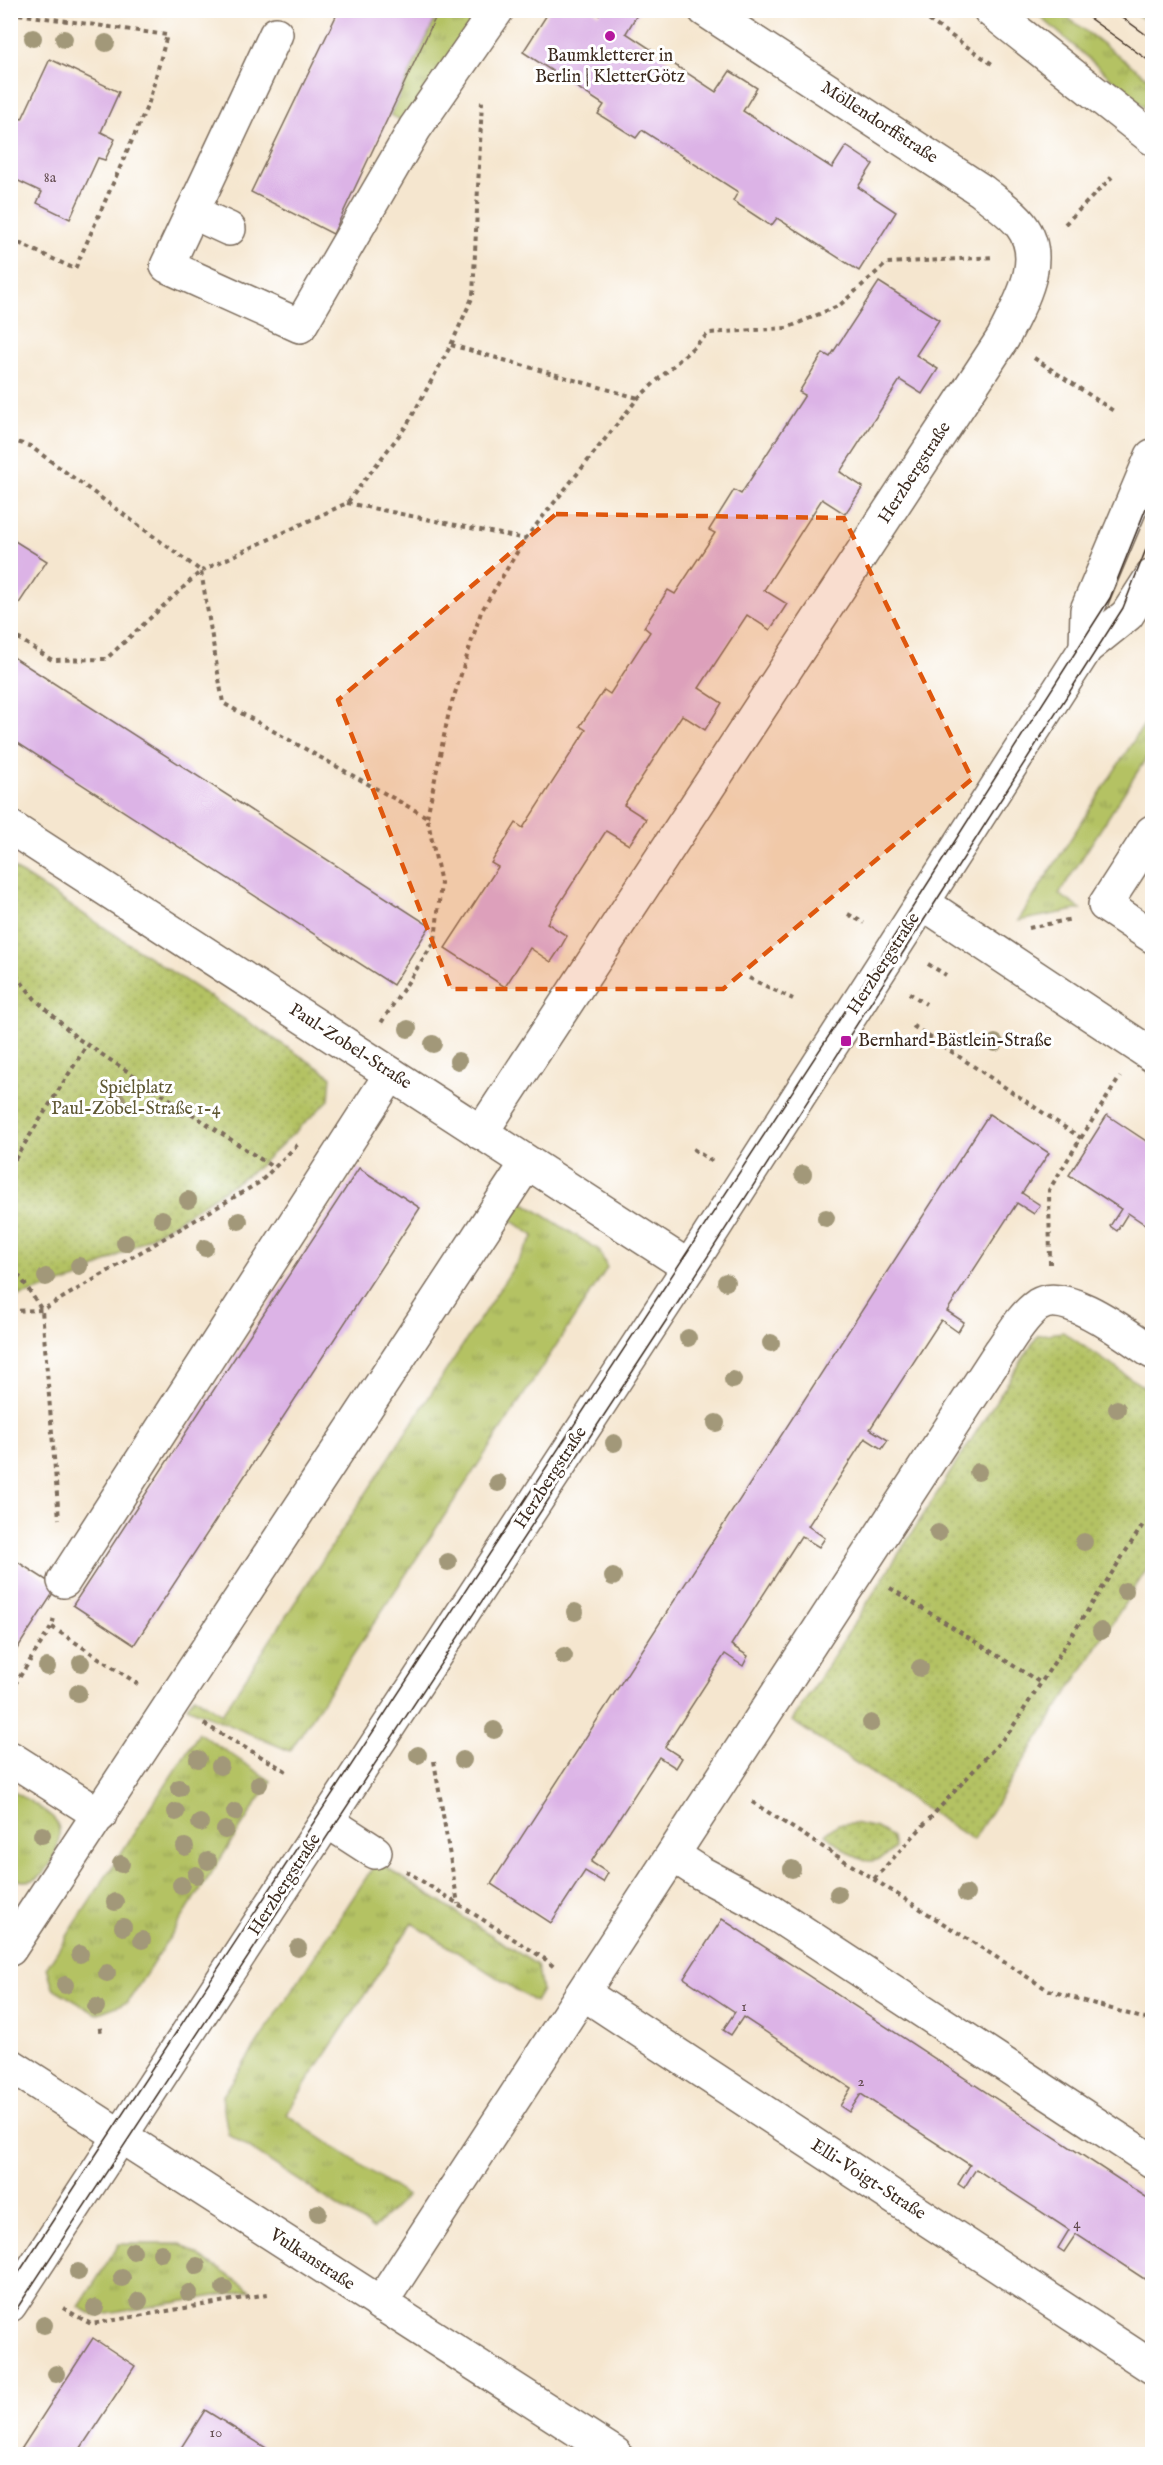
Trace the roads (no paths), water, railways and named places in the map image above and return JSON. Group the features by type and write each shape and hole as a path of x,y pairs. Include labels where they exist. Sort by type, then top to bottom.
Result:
{"street":[{"path":"276,34 167,266 300,326 321,271 415,128 497,10"},
{"name":"Möllendorffstraße","path":"705,10 982,191 1022,225 1033,255"},
{"path":"990,10 1152,138"},
{"path":"192,212 229,229"},
{"name":"Herzbergstraße","path":"481,1133 1003,338 1027,287 1033,255"},
{"path":"1086,648 1087,610 1152,456"},
{"name":"Herzbergstraße","path":"10,2305 689,1267 1086,648 1127,615 1152,576"},
{"name":"Paul-Zobel-Straße","path":"10,827 689,1267"},
{"path":"1152,832 1106,905 1152,936"},
{"path":"923,903 1146,1051"},
{"path":"64,1581 391,1074"},
{"path":"10,1949 527,1163"},
{"path":"380,2304 1000,1352 1026,1317 1045,1303 1066,1302 1082,1308 1152,1352"},
{"path":"10,1758 100,1815"},
{"path":"327,1821 375,1852"},
{"path":"673,1855 701,1873 761,1905 1152,2161"},
{"name":"Elli-Voigt-Straße","path":"583,1993 1152,2367"},
{"name":"Vulkanstraße","path":"10,2065 615,2454"}],"tram line":[{"path":"1078,10 1152,63"},
{"path":"1112,10 1152,39"},
{"path":"10,2286 891,941 1110,598 1152,493"},
{"path":"10,2319 679,1301 931,909 1123,608 1152,534"}],"place":[{"name":"Baumkletterer in Berlin | KletterGötz","path":"610,36"},
{"name":"Bernhard-Bästlein-Straße","path":"846,1041"}],"park label":[{"name":"Spielplatz Paul-Zobel-Straße 1-4","path":"136,1098"}]}
